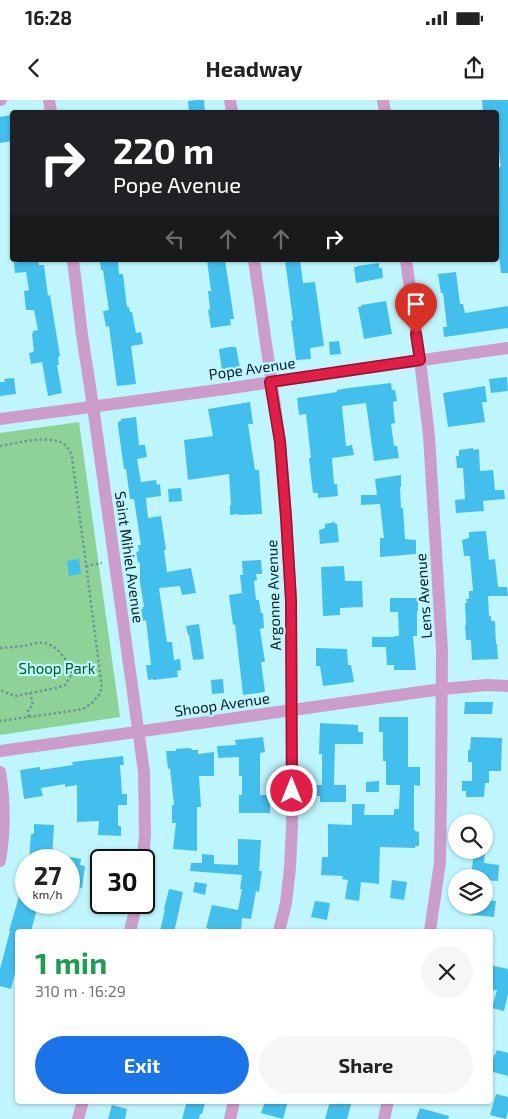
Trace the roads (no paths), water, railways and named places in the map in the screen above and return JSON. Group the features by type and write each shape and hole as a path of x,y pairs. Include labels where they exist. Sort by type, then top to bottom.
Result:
{"street":[{"name":"Saint Mihiel Avenue","path":"72,262 144,772 144,849"},
{"name":"Argonne Avenue","path":"254,262 280,442 291,600 292,826 290,868 280,929"},
{"name":"Lens Avenue","path":"406,262 429,436 442,650 440,862 430,929"},
{"name":"Pope Avenue","path":"0,419 508,348"},
{"name":"Shoop Avenue","path":"0,751 442,689 486,685 508,686"},
{"path":"0,772 3,786 4,838 0,861"},
{"path":"130,929 134,914"},
{"path":"78,1119 83,1104"},
{"path":"230,1119 233,1104"},
{"path":"384,1119 387,1104"}],"park label":[{"name":"Shoop Park","path":"57,668"}]}
